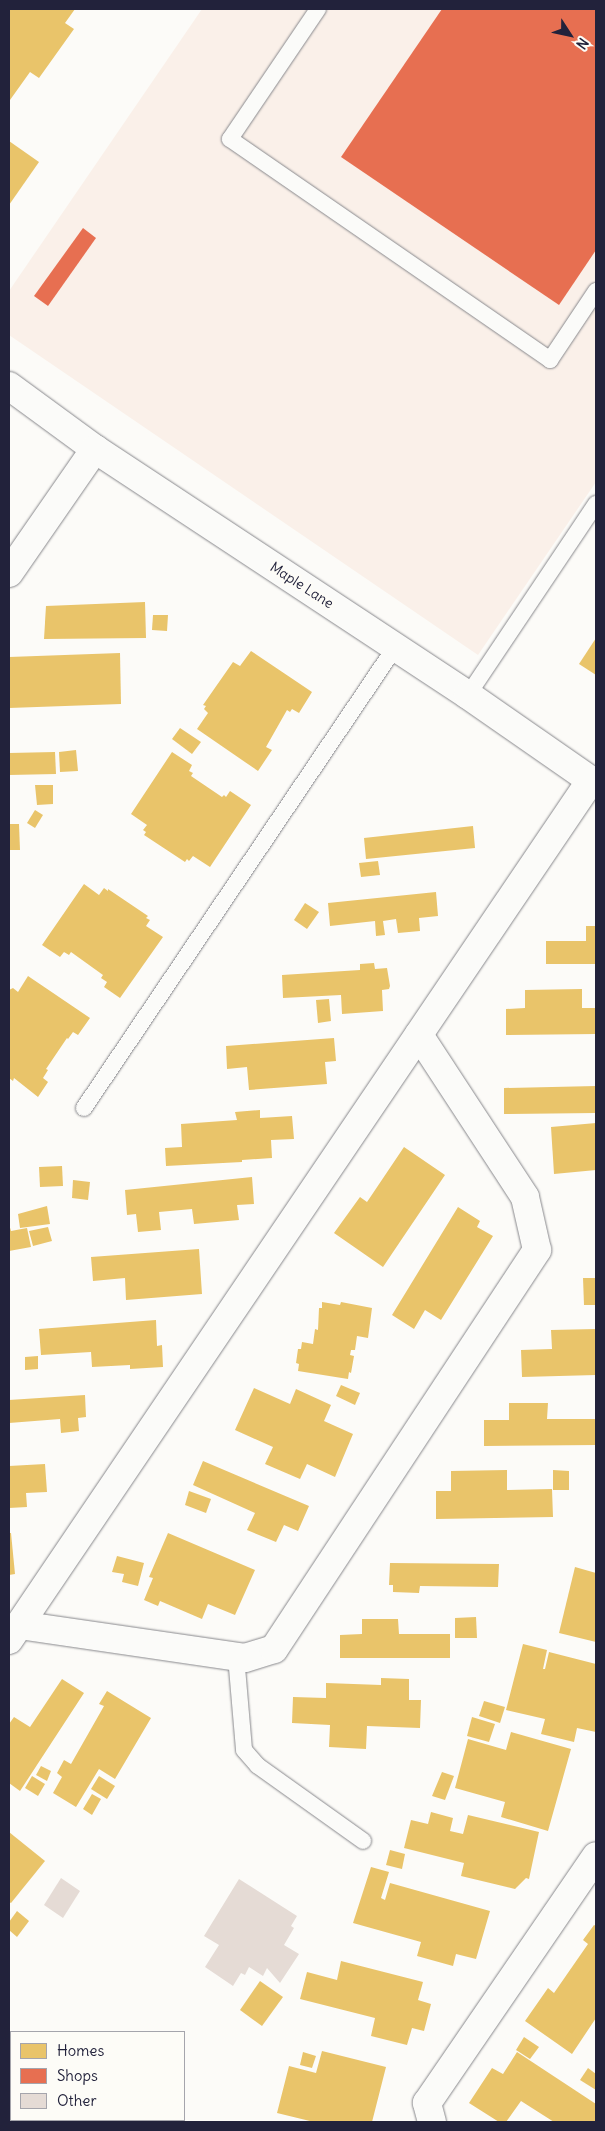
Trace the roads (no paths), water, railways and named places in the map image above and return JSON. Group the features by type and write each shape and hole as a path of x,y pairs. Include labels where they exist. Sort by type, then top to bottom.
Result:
{"street":[{"name":"Maple Lane","path":"9,386 95,449 396,646 594,782"},
{"path":"9,573 95,449"},
{"path":"419,1035 525,1197 537,1250 274,1649 245,1658 14,1633 419,1035 594,782"},
{"path":"432,2122 427,2103 596,1856"}],"lane":[{"path":"318,9 230,139 550,360 596,291"},
{"path":"468,695 596,504"},
{"path":"84,1108 396,646"},
{"path":"236,1656 244,1750 258,1766 363,1841"}]}
